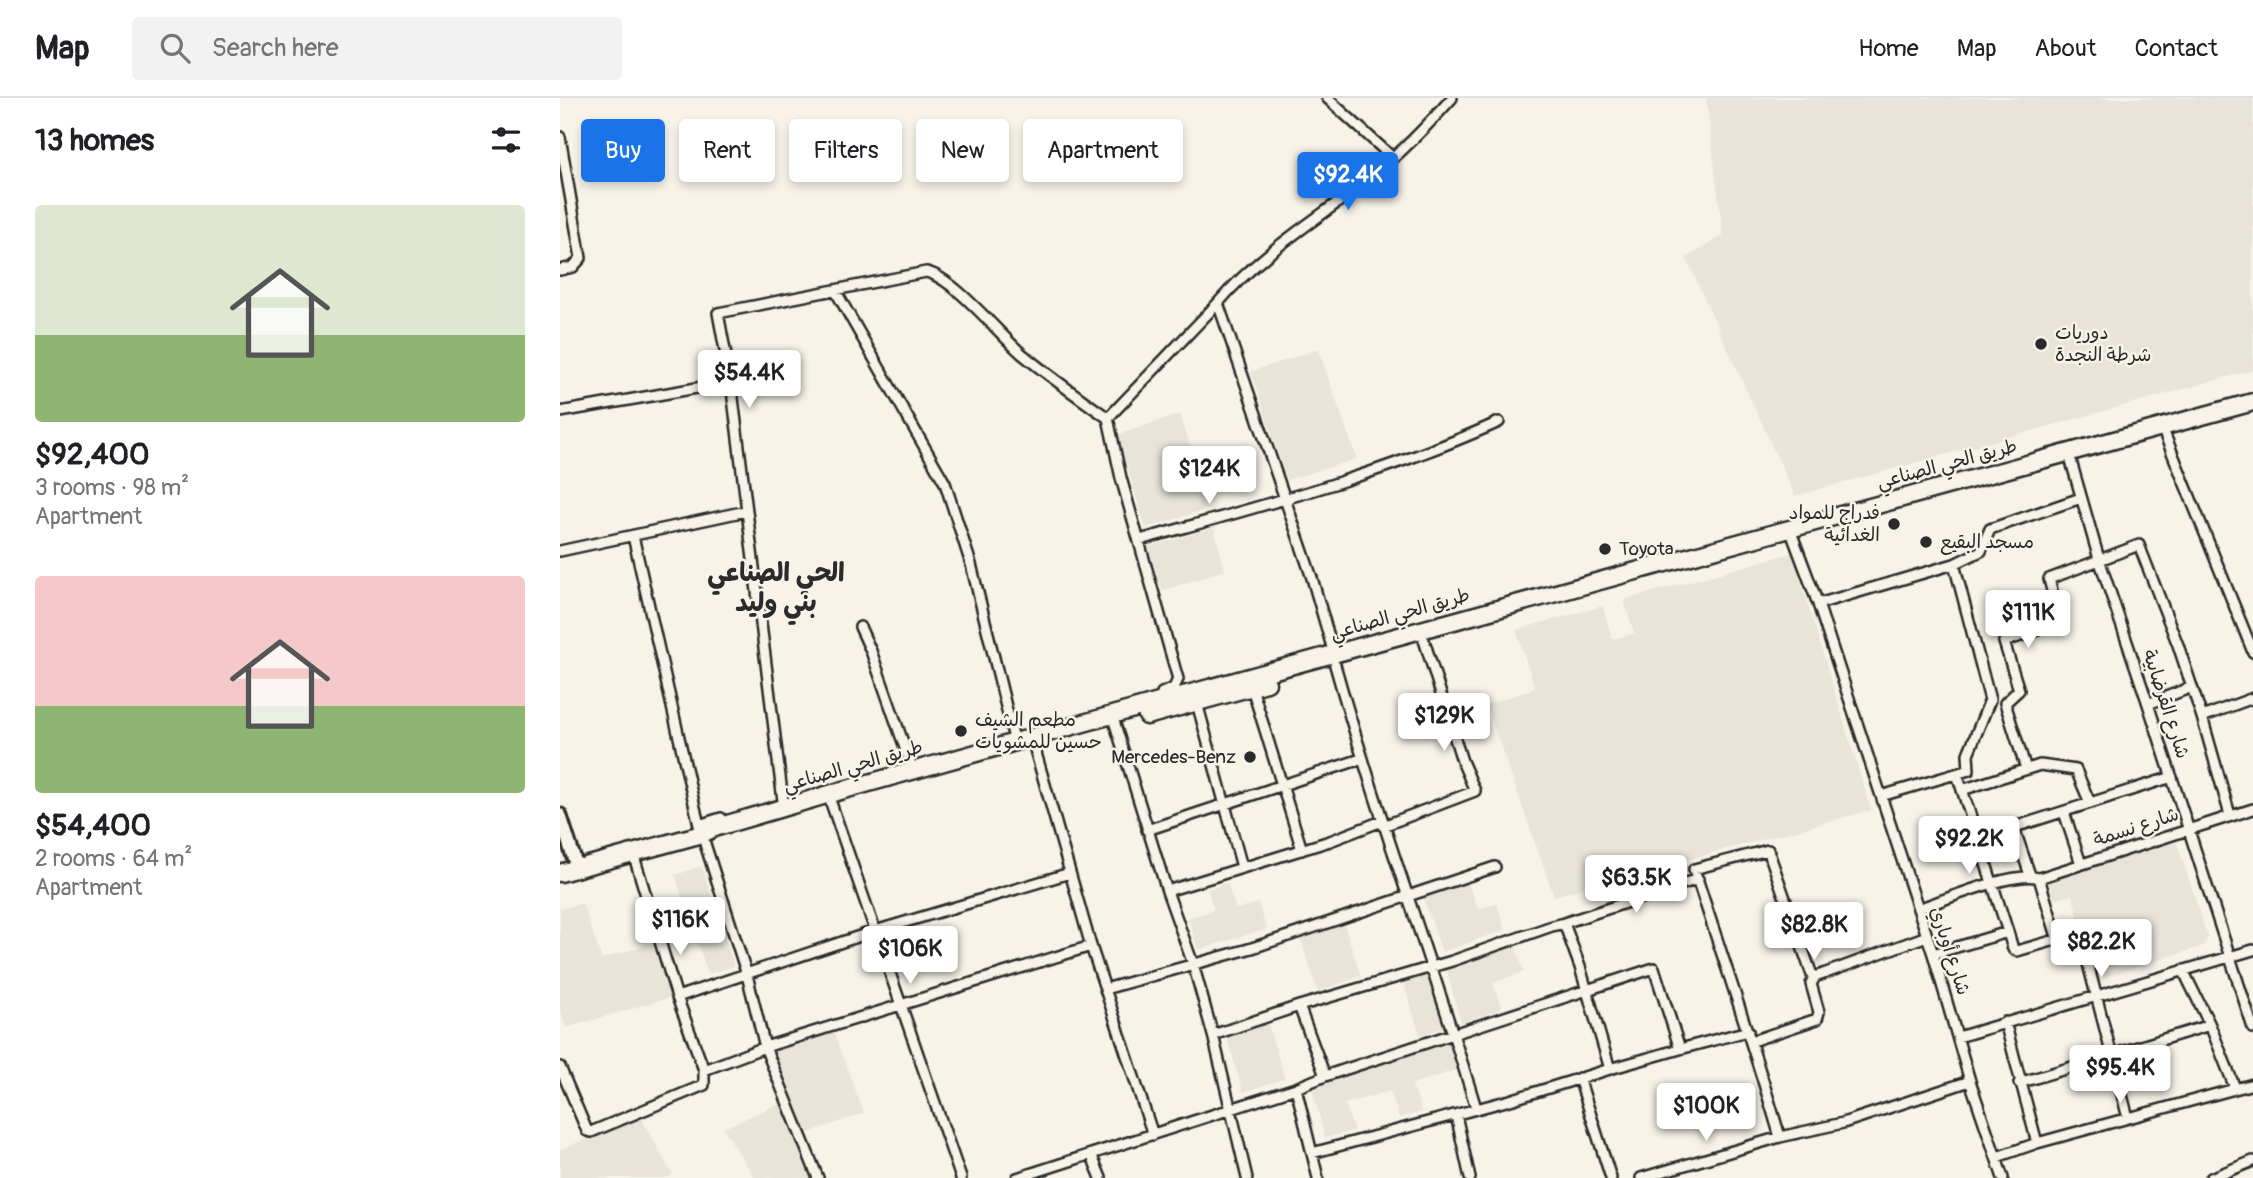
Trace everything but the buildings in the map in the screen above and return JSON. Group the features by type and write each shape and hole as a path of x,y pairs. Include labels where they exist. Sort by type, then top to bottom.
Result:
{"highway":[{"name":"طريق الحي الصناعي","path":"560,873 1180,687 1335,660 2253,402"},
{"path":"700,829 716,833 775,819 1252,688 1335,660 1424,640 2253,411"}],"street":[{"path":"1327,98 1393,158"},
{"path":"1108,418 1218,303 1279,244 1374,175 1452,98"},
{"path":"560,137 581,258 573,267 560,270"},
{"path":"700,829 783,801 1171,690 1177,685 1180,687 1121,478 1108,418 1060,385 959,293 933,273 926,272 718,313 731,382 783,801"},
{"path":"835,290 945,483 971,564 1013,735"},
{"path":"1218,303 1312,578 1382,824 1408,895 1476,1108"},
{"path":"560,412 731,382"},
{"path":"1140,540 1285,500 1454,442 1499,422"},
{"path":"2165,435 2253,652"},
{"name":"شارع القرضابية","path":"2071,461 2099,559 2253,1028"},
{"path":"1818,604 1954,564 1981,551 1990,529 2081,498"},
{"path":"560,551 746,512"},
{"path":"634,536 700,829 747,975 765,1046 818,1178"},
{"name":"شارع أوباري","path":"1793,537 1818,604 1933,954 1970,1081 2003,1178"},
{"path":"2005,704 2019,690 2004,642 2035,631 2029,613 2055,602 2049,579 2139,545 2178,645 2230,815"},
{"path":"1881,796 1969,770 1968,754 1990,700 1954,564"},
{"path":"860,627 911,765"},
{"path":"1167,891 1302,850 1475,791 1462,761 1424,640"},
{"path":"2148,704 2192,687"},
{"path":"1252,688 1302,850"},
{"path":"2202,717 2253,698"},
{"path":"1990,700 2005,704"},
{"path":"1198,703 1242,867"},
{"path":"2005,704 2026,769"},
{"path":"1115,724 1147,831 1193,964 1247,1178"},
{"path":"1034,746 1091,946 1153,1135"},
{"path":"1147,831 1362,759"},
{"path":"1962,790 2040,765 2076,770 2090,803"},
{"path":"1957,774 2013,949 2017,951 2080,933 2127,1118"},
{"path":"1977,839 2172,777"},
{"path":"831,803 961,1178"},
{"name":"شارع نسمة","path":"1918,909 1991,884 2081,864 2253,809"},
{"path":"2064,812 2081,864"},
{"path":"560,815 577,868"},
{"path":"2014,828 2058,940"},
{"path":"1752,1041 1817,1019 1819,1012 1811,984 1813,978 1768,850 1695,869 1734,995 1752,1041 1780,1138"},
{"path":"560,1067 587,1131 591,1132 701,1088 705,1081 704,1070 677,997 633,853"},
{"path":"1105,989 1252,948 1495,867"},
{"path":"677,997 876,930 1070,873"},
{"path":"1213,1035 1698,879"},
{"path":"1564,923 1588,991 1610,1069 1606,1070"},
{"path":"1933,954 2008,932"},
{"path":"1813,978 1927,936"},
{"path":"704,1070 765,1046 1091,946"},
{"path":"1958,1037 2253,950"},
{"path":"1017,1178 1230,1110 1654,968 1680,1049"},
{"path":"2183,970 2210,1025 2235,1088"},
{"path":"1299,1006 1325,1076"},
{"path":"2005,1022 2037,1143"},
{"path":"2020,1083 2210,1025"},
{"path":"1312,1153 1510,1100 1578,1078 1748,1031"},
{"path":"1578,1078 1611,1178"},
{"path":"1641,1178 1854,1119 1970,1081"},
{"path":"1997,1157 2037,1143 2253,1084"},
{"path":"1296,1088 1318,1178"},
{"path":"1456,1115 1470,1178"},
{"path":"1091,1154 1101,1178"},
{"path":"2211,1178 2250,1162 2253,1175"}],"shaded area":[{"path":"1706,98 2253,98 2253,370 1795,496 1686,258 1723,235"},
{"path":"1318,349 1357,459 1287,480 1251,372"},
{"path":"1180,414 1209,509 1146,528 1117,435"},
{"path":"1214,528 1225,570 1162,591 1148,547"},
{"path":"1792,553 1871,810 1554,896 1486,705 1535,688 1516,630 1603,606 1612,639 1618,638 1634,633 1624,600"},
{"path":"2177,843 2208,938 2203,946 2105,977 2095,972 2072,895 2054,899 2048,880 2070,873 2072,869 2145,846"},
{"path":"702,866 734,966 708,974 675,875"},
{"path":"1227,883 1236,909 1258,903 1267,929 1198,950 1188,918 1214,910 1207,889"},
{"path":"1468,883 1478,909 1497,903 1505,930 1442,952 1423,898"},
{"path":"582,903 602,959 653,943 671,997 566,1028 560,1010 560,909"},
{"path":"1344,924 1361,976 1318,991 1300,938"},
{"path":"1515,944 1524,972 1493,983 1502,1009 1461,1023 1446,968"},
{"path":"1429,973 1446,1027 1420,1035 1403,981"},
{"path":"1267,1022 1285,1078 1243,1092 1226,1035"},
{"path":"833,1031 864,1113 805,1134 771,1052"},
{"path":"1448,1042 1457,1070 1412,1084 1422,1112 1399,1118 1390,1091 1345,1104 1354,1131 1325,1138 1311,1085"},
{"path":"783,1102 810,1178 755,1178 723,1128"},
{"path":"640,1116 673,1175 666,1178 560,1178 560,1150"}],"place":[{"name":"دوريات شرطة النجدة","path":"2041,344"},
{"name":"فدراج للمواد الغدائية","path":"1894,524"},
{"name":"مسجد البقيع","path":"1926,542"},
{"name":"Toyota","path":"1605,549"},
{"name":"مطعم الشيف حسين للمشويات","path":"961,731"},
{"name":"Mercedes-Benz","path":"1250,757"}],"district":[{"name":"الحي الصناعي بني وليد","path":"776,588"}]}
